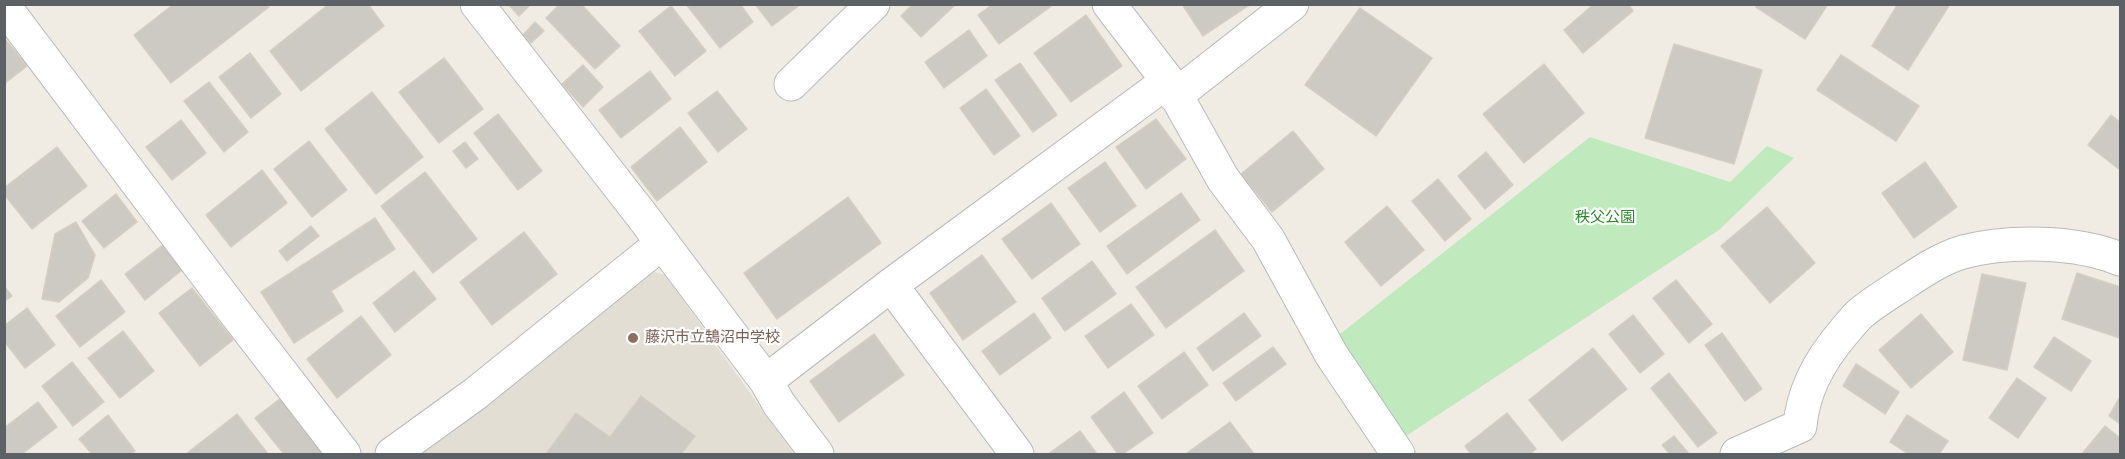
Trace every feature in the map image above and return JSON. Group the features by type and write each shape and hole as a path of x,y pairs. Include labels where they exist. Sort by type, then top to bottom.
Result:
{"street":[{"path":"477,4 662,243 766,381 779,404 817,454"},
{"path":"791,84 873,4"},
{"path":"1109,4 1172,89 1223,179 1268,239 1331,354 1398,454"},
{"path":"766,381 891,285 1292,4"},
{"path":"4,6 344,454"},
{"path":"393,454 475,394 662,243"},
{"path":"1737,454 1800,426 1808,386 1829,350 1861,313 1920,272 1961,252 1991,247 2071,246 2104,252 2121,259"},
{"path":"891,285 1017,454"}],"shaded area":[{"name":"藤沢市立鵠沼中学校","path":"643,269 665,275 794,454 408,454"}],"green space":[{"name":"秩父公園","path":"1590,137 1730,182 1767,146 1794,158 1719,230 1400,440 1326,345"}],"building":[{"path":"174,4 267,4 269,7 171,83 134,35"},
{"path":"329,4 368,4 384,26 301,91 270,51"},
{"path":"508,4 531,4 519,16"},
{"path":"560,4 581,4 620,46 595,69 546,18"},
{"path":"686,4 740,4 753,22 720,48"},
{"path":"755,4 801,4 772,26"},
{"path":"913,4 956,4 921,37 901,16"},
{"path":"993,4 1053,5 999,44 978,15"},
{"path":"1182,4 1251,4 1203,36"},
{"path":"1594,4 1628,4 1633,11 1583,53 1564,30"},
{"path":"1757,4 1828,4 1805,39 1756,7"},
{"path":"1898,4 1950,4 1908,70 1872,46"},
{"path":"671,6 706,51 675,76 639,31"},
{"path":"1360,8 1432,58 1376,136 1305,85"},
{"path":"1086,15 1122,66 1071,102 1034,53"},
{"path":"535,22 544,31 531,43 523,35"},
{"path":"969,30 987,56 944,88 925,62"},
{"path":"4,38 27,66 4,84"},
{"path":"1674,44 1762,70 1734,164 1645,138"},
{"path":"250,53 281,94 251,118 219,77"},
{"path":"1841,55 1919,106 1896,141 1817,90"},
{"path":"444,58 483,109 439,143 399,92"},
{"path":"1020,63 1057,115 1033,132 995,80"},
{"path":"1544,64 1584,113 1524,163 1483,114"},
{"path":"583,65 603,87 583,107 562,84"},
{"path":"650,71 671,99 621,138 599,110"},
{"path":"209,82 248,132 224,152 184,101"},
{"path":"986,89 1020,136 994,155 960,108"},
{"path":"717,91 747,129 718,152 688,113"},
{"path":"372,92 423,157 376,194 325,129"},
{"path":"498,114 542,171 518,190 474,133"},
{"path":"2111,115 2120,122 2120,170 2088,145"},
{"path":"1156,119 1186,159 1146,189 1116,147"},
{"path":"181,120 206,153 172,180 146,147"},
{"path":"680,127 707,162 657,201 631,167"},
{"path":"1293,131 1324,169 1272,212 1241,174"},
{"path":"309,141 347,190 312,217 274,169"},
{"path":"465,142 478,159 466,168 453,151"},
{"path":"57,147 87,186 32,229 4,194 4,188"},
{"path":"1486,152 1513,185 1485,209 1458,176"},
{"path":"1105,162 1136,206 1100,232 1068,188"},
{"path":"1925,162 1957,207 1914,238 1882,193"},
{"path":"262,170 287,203 231,247 206,215"},
{"path":"425,172 477,239 433,273 381,206"},
{"path":"1438,179 1471,219 1445,241 1412,201"},
{"path":"1181,193 1200,220 1127,274 1107,246"},
{"path":"116,194 137,222 104,248 82,221"},
{"path":"848,197 881,243 777,319 744,273"},
{"path":"1051,203 1080,244 1032,279 1002,239"},
{"path":"1387,206 1424,250 1381,286 1345,242"},
{"path":"1767,207 1815,263 1770,303 1721,246"},
{"path":"375,218 395,249 331,291 343,311 294,343 261,292"},
{"path":"76,222 95,255 88,278 59,302 42,299 55,234"},
{"path":"311,226 319,236 287,261 279,251"},
{"path":"1215,230 1244,271 1166,328 1136,287"},
{"path":"524,232 557,274 492,325 460,282"},
{"path":"163,245 182,270 145,300 125,274"},
{"path":"982,255 1016,302 963,340 930,293"},
{"path":"1092,261 1116,294 1065,331 1042,298"},
{"path":"414,271 436,299 395,332 373,303"},
{"path":"2077,273 2120,287 2120,338 2062,319"},
{"path":"1982,274 2026,283 2007,370 1963,360"},
{"path":"101,280 125,312 80,347 56,316"},
{"path":"1676,280 1712,324 1689,343 1653,298"},
{"path":"4,286 12,296 4,301"},
{"path":"192,288 233,340 200,366 159,313"},
{"path":"1131,304 1154,335 1108,368 1085,336"},
{"path":"27,308 55,345 25,368 4,341 4,326"},
{"path":"1034,313 1051,338 1000,375 982,351"},
{"path":"1244,313 1261,336 1213,371 1197,348"},
{"path":"1921,314 1953,352 1911,388 1879,350"},
{"path":"1633,315 1664,354 1640,373 1609,334"},
{"path":"361,316 391,355 337,398 307,359"},
{"path":"123,331 154,371 120,398 88,358"},
{"path":"1722,333 1762,389 1745,401 1705,345"},
{"path":"874,334 904,375 839,422 810,381"},
{"path":"2054,337 2091,361 2071,391 2034,367"},
{"path":"1273,347 1286,364 1236,401 1223,383"},
{"path":"1593,348 1627,389 1562,441 1529,400"},
{"path":"1184,352 1208,385 1162,419 1138,386"},
{"path":"72,362 104,402 73,426 42,386"},
{"path":"1856,364 1899,392 1885,414 1843,386"},
{"path":"1669,373 1717,433 1698,447 1651,388"},
{"path":"2017,378 2046,398 2018,438 1989,418"},
{"path":"1124,392 1153,433 1123,454 1118,454 1091,417"},
{"path":"641,396 695,436 681,454 546,454 576,413 610,437"},
{"path":"2120,397 2120,424 2109,416"},
{"path":"281,398 325,454 284,454 255,418"},
{"path":"38,402 57,427 22,454 8,454 4,450 4,428"},
{"path":"1507,413 1536,449 1530,454 1471,454 1465,446"},
{"path":"237,414 268,454 186,454"},
{"path":"108,415 135,451 131,454 92,454 79,439"},
{"path":"1907,415 1948,441 1939,454 1909,454 1890,442"},
{"path":"1230,422 1254,454 1187,454 1187,453"},
{"path":"2105,426 2120,438 2120,454 2082,454"},
{"path":"1080,431 1097,454 1048,454"},
{"path":"1674,436 1689,454 1670,454 1662,445"}],"place":[{"name":"藤沢市立鵠沼中学校","path":"633,338"}]}
